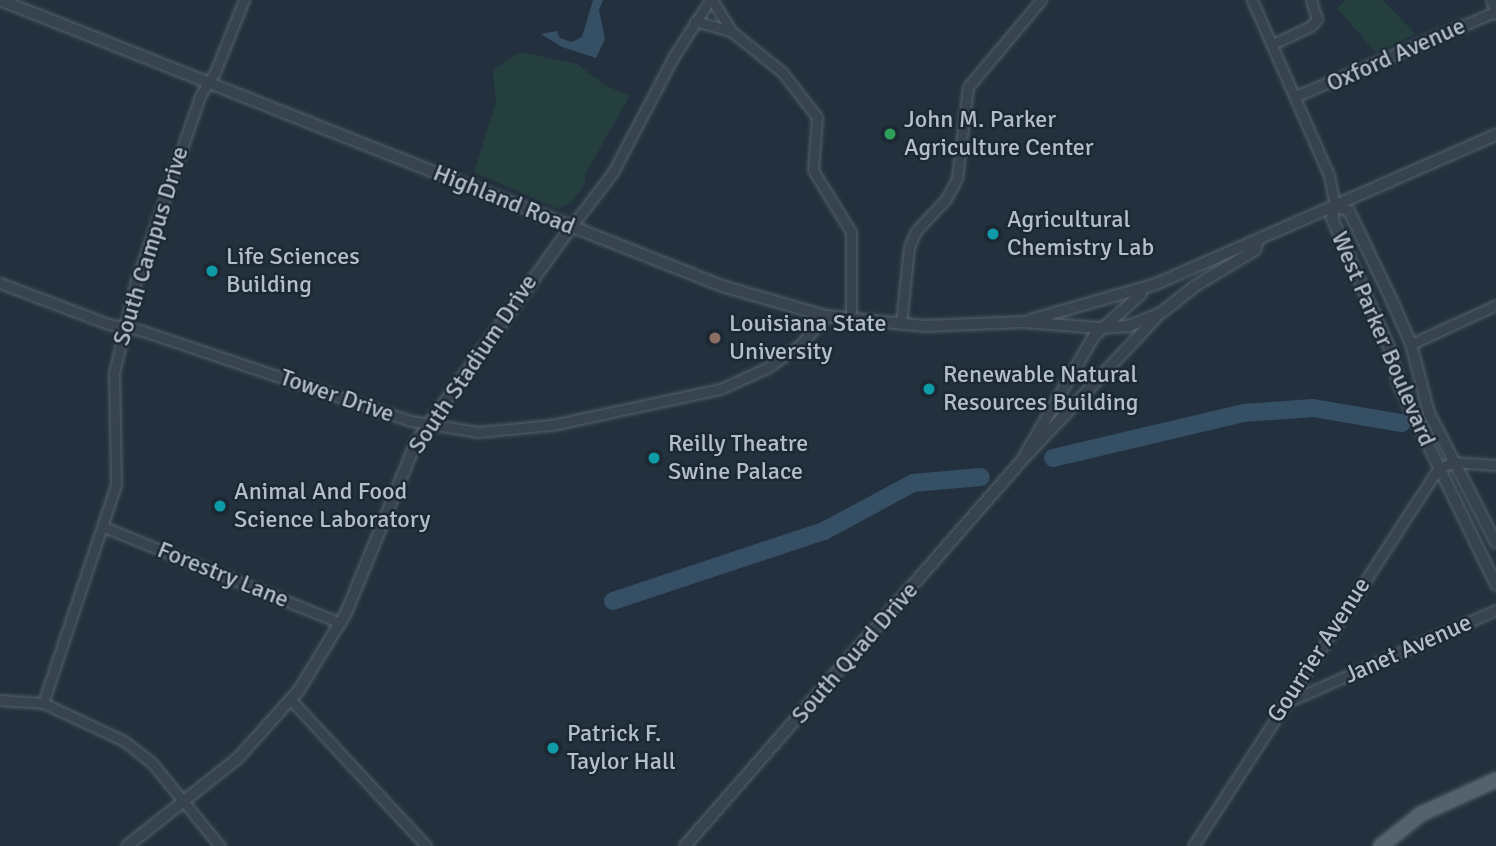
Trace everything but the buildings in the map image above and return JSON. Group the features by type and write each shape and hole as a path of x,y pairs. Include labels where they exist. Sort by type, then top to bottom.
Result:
{"main road":[{"path":"1381,846 1421,814 1496,780"}],"street":[{"name":"Highland Road","path":"0,0 744,294 826,316 901,324 1024,322 1100,328 1142,323 1161,313 1195,286 1255,250 1258,240"},
{"name":"South Campus Drive","path":"43,703 62,637 104,527 116,485 114,373 123,327 191,118 244,0"},
{"name":"South Stadium Drive","path":"127,846 185,803 255,743 291,700 340,623 426,426 613,172 695,21 711,0"},
{"path":"711,0 731,31 782,72 817,117 813,170 851,232 851,320"},
{"path":"901,324 909,247 916,231 946,199 957,178 968,88 1041,0"},
{"path":"1252,0 1332,182 1335,206"},
{"path":"1273,44 1311,26 1317,19 1311,0"},
{"path":"1491,0 1496,13"},
{"name":"Oxford Avenue","path":"1296,96 1496,13"},
{"path":"695,21 731,31"},
{"name":"Highland Road","path":"1024,322 1145,289 1496,135"},
{"name":"West Parker Boulevard","path":"1496,543 1429,413 1411,344 1349,211 1335,206 1332,218 1438,470 1496,585"},
{"name":"Tower Drive","path":"0,283 123,327 426,426 478,432 552,425 720,389 767,368 799,346 826,316"},
{"name":"South Quad Drive","path":"1023,459 1100,328 1145,289"},
{"path":"1411,344 1496,304"},
{"name":"South Quad Drive","path":"685,846 1023,459 1161,313"},
{"path":"1453,462 1496,465"},
{"name":"Gourrier Avenue","path":"1193,846 1282,705 1438,470 1453,462"},
{"name":"Forestry Lane","path":"104,527 340,623"},
{"name":"Janet Avenue","path":"1282,705 1496,610"},
{"path":"0,700 43,703 124,741 152,763 220,846"},
{"path":"291,700 426,846"}],"green space":[{"path":"1346,0 1383,0 1415,34 1376,53 1337,8"},
{"path":"520,52 577,64 606,86 630,95 585,175 585,183 571,203 558,209 474,172 496,102 493,70"}],"water":[{"path":"593,0 603,0 599,10 605,39 596,58 562,47 541,34 557,31 560,38 572,42 582,37"}],"waterway":[{"path":"1053,458 1244,413 1313,408 1402,423"},
{"path":"613,601 824,531 913,483 981,477"}],"place":[{"name":"John M. Parker Agriculture Center","path":"890,134"},
{"name":"Agricultural Chemistry Lab","path":"993,234"},
{"name":"Life Sciences Building","path":"212,271"},
{"name":"Louisiana State University","path":"715,338"},
{"name":"Renewable Natural Resources Building","path":"929,389"},
{"name":"Reilly Theatre Swine Palace","path":"654,458"},
{"name":"Animal And Food Science Laboratory","path":"220,506"},
{"name":"Patrick F. Taylor Hall","path":"553,748"}]}
